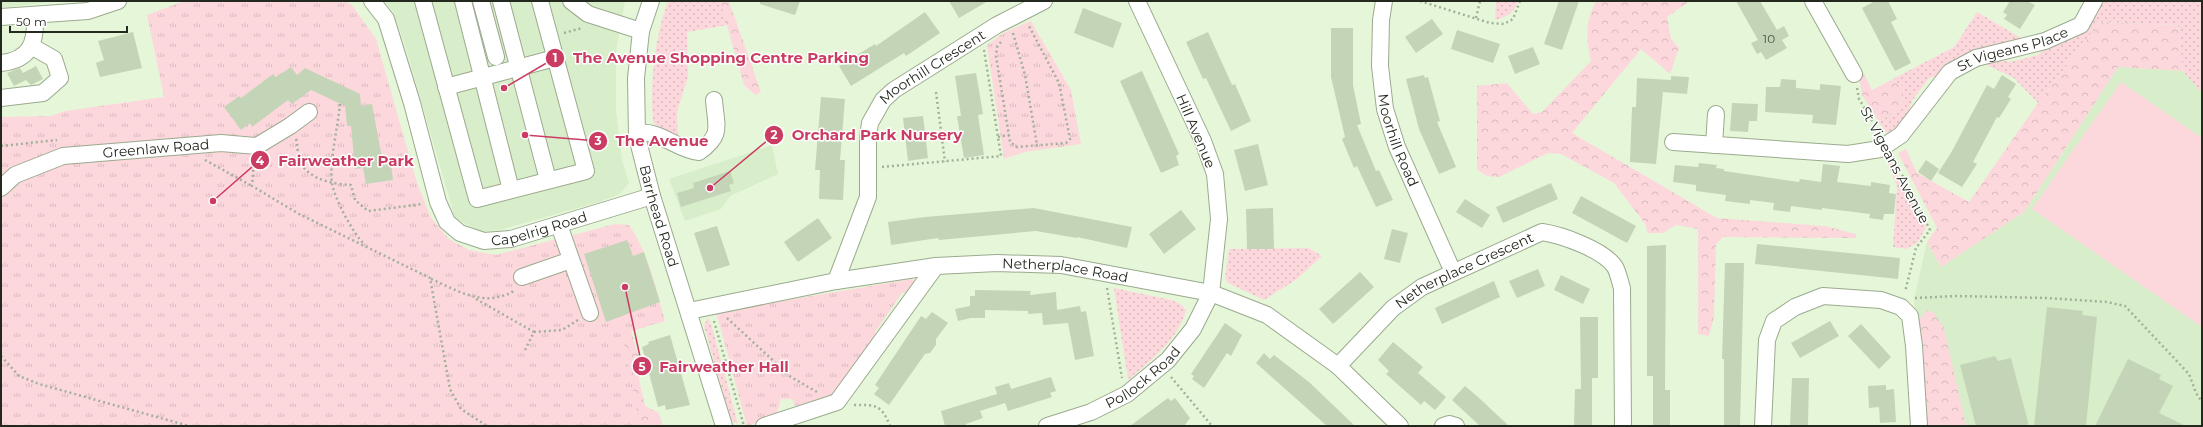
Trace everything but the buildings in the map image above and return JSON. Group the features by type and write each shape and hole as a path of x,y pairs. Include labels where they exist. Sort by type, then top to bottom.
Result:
{"street":[{"path":"1,18 88,11 118,1"},
{"name":"Capelrig Road","path":"372,1 386,19 412,103 438,202 447,222 460,233 484,241 511,239 652,196"},
{"path":"423,1 477,199 586,171 540,1"},
{"path":"463,1 484,77 511,190"},
{"path":"481,1 496,57"},
{"path":"501,1 548,180"},
{"path":"571,1 588,14 641,31"},
{"name":"Barrhead Road","path":"652,1 641,31 636,78 637,133 652,196 724,426"},
{"name":"Moorhill Crescent","path":"836,281 868,197 870,123 883,100 894,90 979,37 1009,27 1044,1"},
{"name":"Hill Avenue","path":"1137,1 1203,141 1215,174 1220,220 1211,293"},
{"name":"Moorhill Road","path":"1384,1 1381,20 1380,66 1385,109 1397,147 1453,272"},
{"path":"1813,1 1854,74"},
{"name":"St Vigeans Place","path":"1673,142 1848,154 1880,149 1901,135 1950,72 1976,58 2045,41 2081,25 2094,1"},
{"path":"1,63 12,62 23,56 31,46 35,35 35,16"},
{"path":"1,98 43,93 60,78 54,59 31,46"},
{"path":"446,87 555,58"},
{"path":"637,133 649,131 688,151 699,152 714,140 716,132 714,100"},
{"path":"257,146 290,126 308,112"},
{"path":"1714,145 1716,114"},
{"name":"Greenlaw Road","path":"1,188 15,175 63,156 159,149 180,145 221,143 257,146"},
{"path":"559,225 590,312"},
{"name":"Netherplace Crescent","path":"1338,366 1393,308 1422,287 1542,232 1560,234 1597,252 1615,267 1622,288 1623,426"},
{"path":"522,277 571,260"},
{"name":"Netherplace Road","path":"689,311 836,281 936,266 997,263 1061,265 1211,293 1267,315 1338,366 1400,426"},
{"path":"764,426 836,403 936,266"},
{"name":"Pollock Road","path":"1047,426 1092,412 1125,395 1161,366 1168,360 1193,329 1211,293"},
{"path":"1763,426 1767,340 1774,321 1795,307 1823,296 1902,303 1910,316 1914,346 1919,426"},
{"path":"1443,426 1449,424 1456,426"}],"path":[{"path":"1420,1 1490,23 1504,24 1513,19 1520,1"},
{"path":"1476,18 1480,1"},
{"path":"1006,37 997,47 996,56 1010,142 1017,147 1066,143 1070,139 1059,83 1029,26 1024,29"},
{"path":"1009,27 1018,31"},
{"path":"1009,27 1025,74 1037,145"},
{"path":"868,169 1001,156 984,50 979,37"},
{"name":"St Vigeans Avenue","path":"1854,74 1859,99 1886,144 1930,230 1916,248 1902,303"},
{"path":"936,92 945,162"},
{"path":"340,104 332,184 347,219 359,240 368,248"},
{"path":"290,126 297,141 299,158 308,172 332,184 351,185 355,200 368,211 395,209 438,202"},
{"path":"998,137 1009,135"},
{"path":"180,145 299,214 430,278 476,298 534,332 562,330 590,312"},
{"path":"252,186 252,170 257,146"},
{"path":"1105,274 1125,395"},
{"path":"476,298 495,299 512,292 522,277"},
{"path":"430,278 450,389 460,409 487,426"},
{"path":"1902,303 1955,296 2047,298 2107,302 2125,306 2185,369 2202,402"},
{"path":"712,306 791,377 843,406 874,405 884,411 890,426"},
{"path":"712,306 744,426"},
{"path":"525,350 534,332"},
{"path":"1,356 19,376 40,384 189,426"},
{"path":"1161,366 1212,426"}],"shaded area":[{"path":"1,1 58,1 1,8"},
{"path":"385,1 625,1 616,52 616,111 622,160 629,183 620,194 599,202 499,230 481,232 455,218 404,42 393,12"},
{"path":"2118,67 2183,71 2202,93 2202,426 1925,426 1914,299 1927,242 1941,267 2024,212"},
{"path":"772,145 778,174 730,196 721,209 685,221 669,179"}],"green space":[{"path":"184,1 344,1 352,5 376,39 417,183 431,218 449,239 469,250 496,255 615,224 629,225 641,247 655,283 665,321 622,333 640,426 1,426 1,117 51,116 65,111 164,97 147,15"},
{"path":"668,1 720,1 728,25 687,32 688,77 677,112 678,139 653,123 652,92 654,61 659,31"},
{"path":"720,1 729,1 761,92 755,95 744,85"},
{"path":"1496,1 1518,1 1510,14 1495,20"},
{"path":"1596,1 1690,1 1667,17 1671,39 1679,48 1670,74 1641,49 1572,133 1717,218 1825,226 1856,234 1856,238 1723,237 1716,244 1714,317 1709,336 1698,334 1698,229 1676,225 1663,233 1647,233 1646,225 1614,183 1561,154 1548,153 1499,177 1487,176 1477,170 1477,86 1507,83 1533,114 1542,112 1591,61 1587,38 1588,23 1592,8"},
{"path":"2103,1 2202,1 2202,93 2183,71 2178,25 2100,22 2038,103 2014,78 1987,65 1996,59 2010,62 2038,55 2047,46 2078,36 2086,28"},
{"path":"1977,12 2021,38 1962,56 1954,60 1942,75 1929,78 1912,101 1907,118 1887,134 1879,122 1902,106 1904,87 1891,80 1954,47"},
{"path":"1031,21 1071,90 1081,144 1025,152 1004,159 987,45 1005,32"},
{"path":"2100,22 2178,25 2183,71 2118,67 2024,212 1941,267 1927,242 1937,228 1898,153 1906,149 1917,173 1969,202 2033,110"},
{"path":"1863,72 1872,90 1891,80 1904,87 1902,106 1879,122 1862,95 1859,76"},
{"path":"2121,82 2202,138 2202,327 2032,209"},
{"path":"1887,154 1926,228 1917,243 1906,249 1893,247 1897,186 1884,155"},
{"path":"1309,248 1322,256 1297,279 1264,300 1228,283 1225,278 1229,249"},
{"path":"912,279 915,283 910,292 902,293 875,332 877,339 837,395 816,404 809,402 795,406 792,399 781,399 777,413 747,426 716,312"},
{"path":"1114,288 1172,300 1180,304 1186,310 1177,330 1163,349 1128,380"},
{"path":"1926,311 1933,312 1944,328 1966,426 1925,426 1916,324"},
{"path":"708,317 738,424 731,420 704,326"},
{"path":"665,321 631,331 641,365 639,379 645,406 659,413 663,426 612,426 607,324"}],"place":[{"name":"The Avenue Shopping Centre Parking","path":"504,88"},
{"name":"The Avenue","path":"525,135"},
{"name":"Orchard Park Nursery","path":"710,188"},
{"name":"Fairweather Park","path":"213,201"},
{"name":"Fairweather Hall","path":"625,287"}]}
